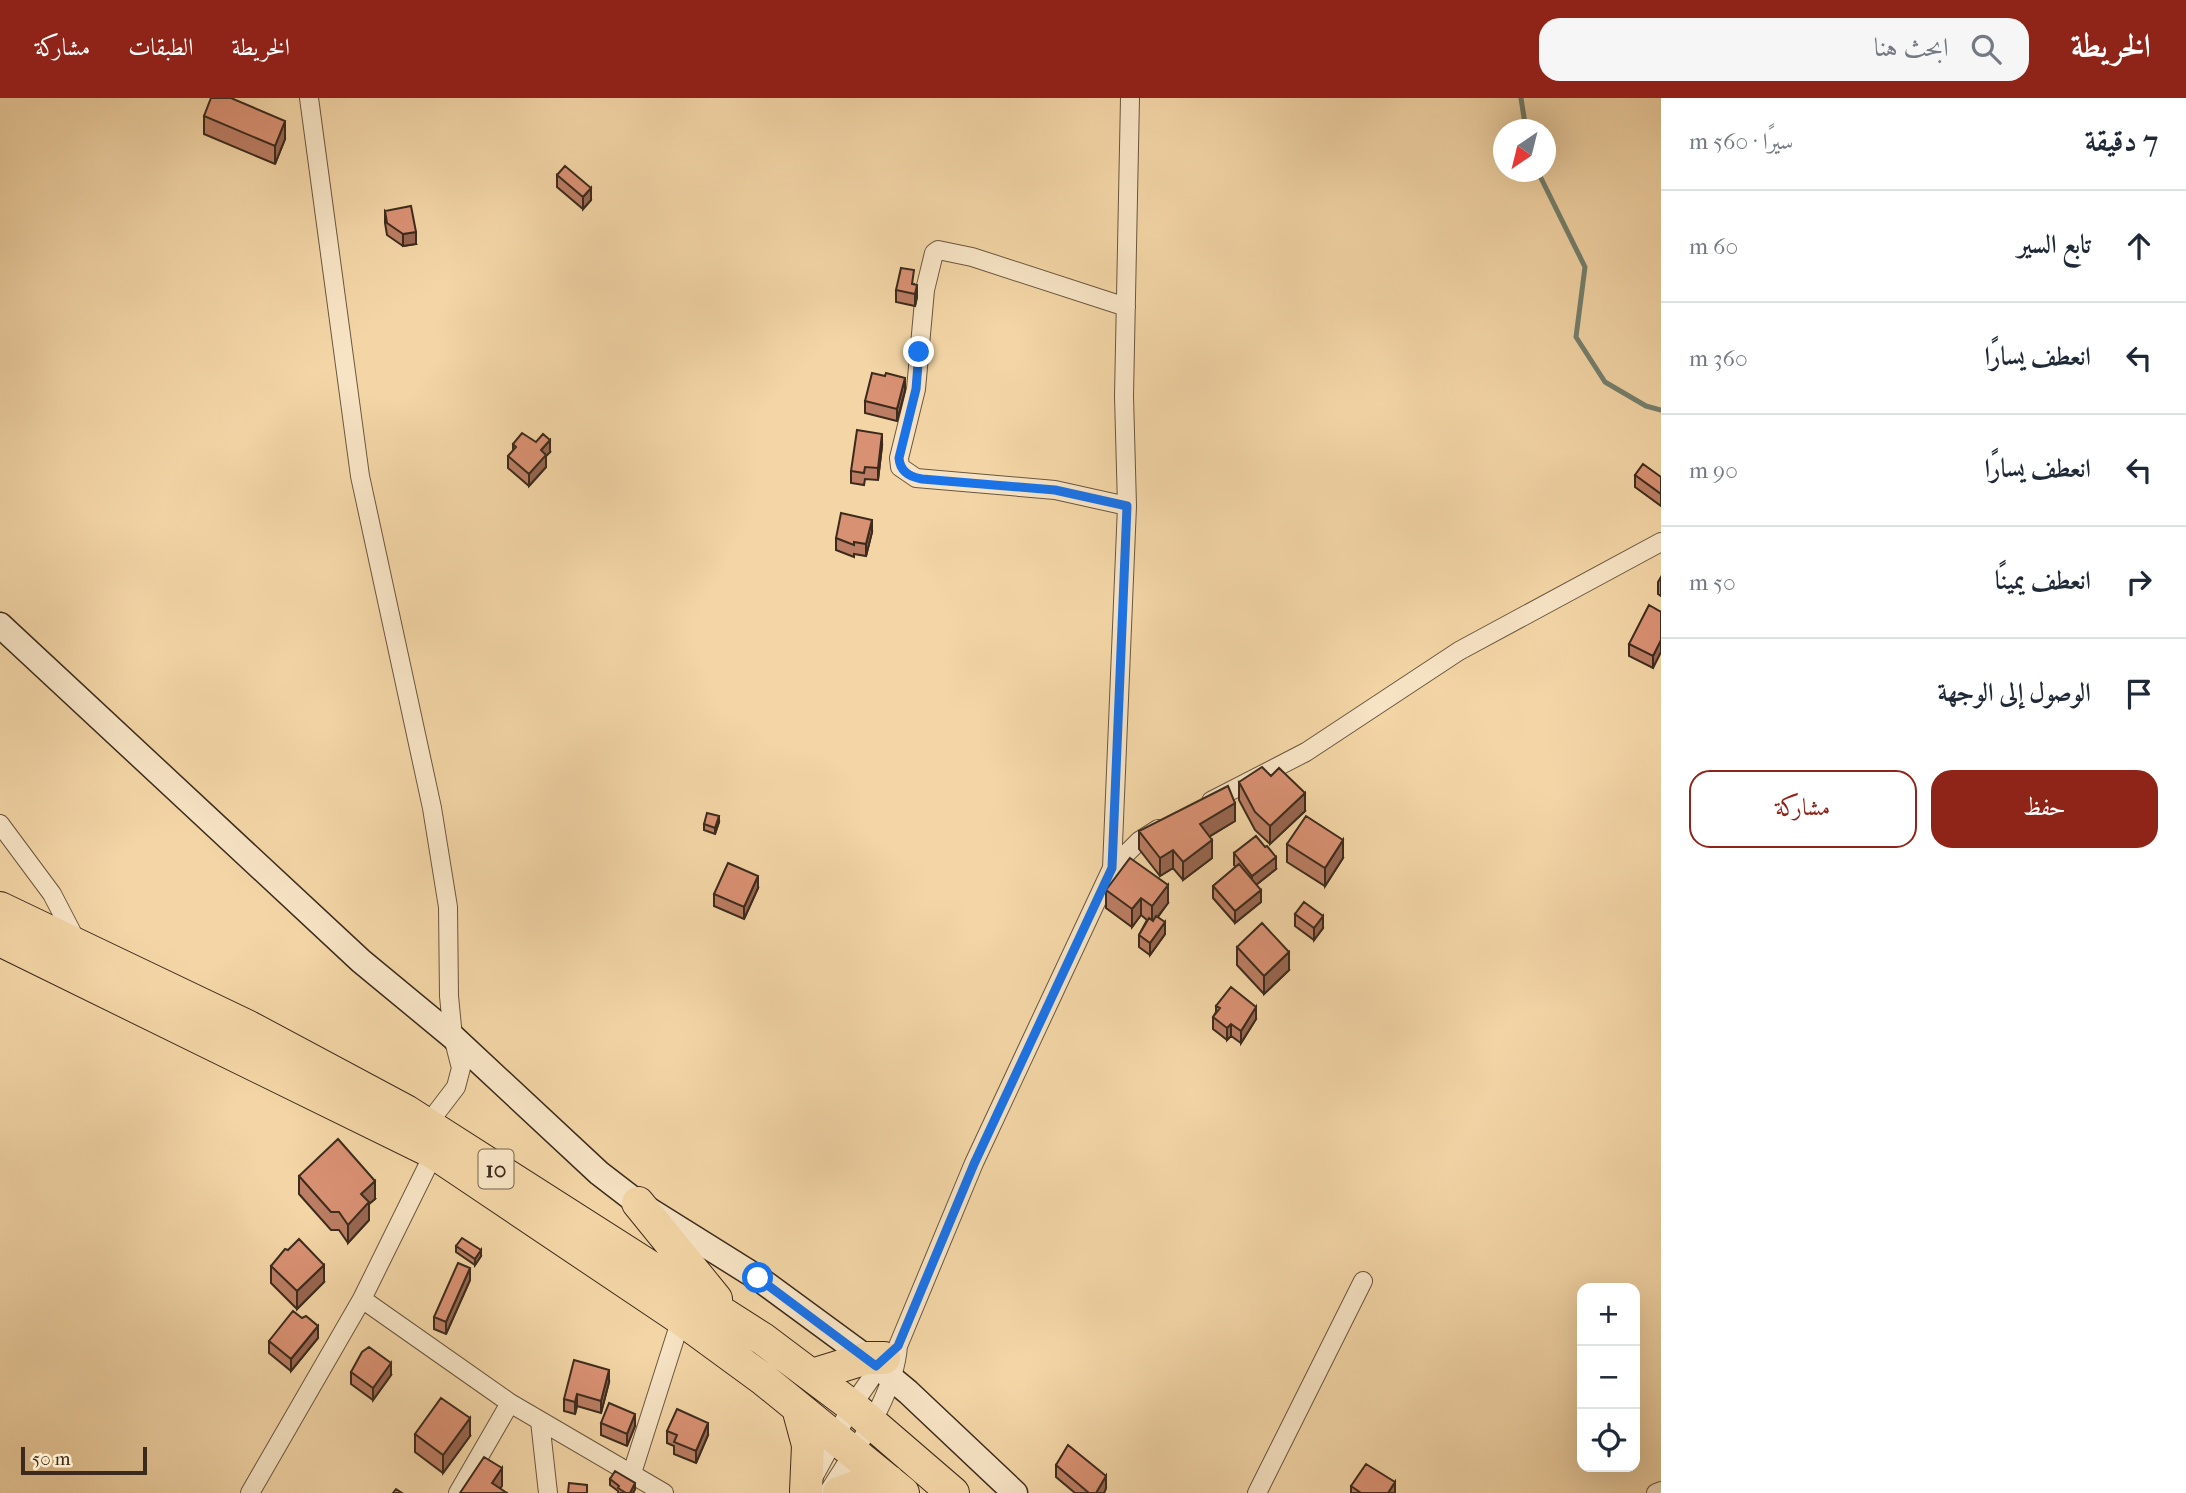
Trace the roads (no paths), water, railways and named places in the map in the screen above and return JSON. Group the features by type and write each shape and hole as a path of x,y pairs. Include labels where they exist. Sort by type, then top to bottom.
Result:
{"highway":[{"name":"10","path":"0,908 249,1027 430,1139 735,1321 862,1414 953,1493"},
{"name":"10","path":"0,940 430,1139 681,1319 896,1487"},
{"path":"638,1203 735,1321"},
{"path":"812,1375 887,1366"},
{"path":"798,1408 808,1445 813,1492"},
{"path":"839,1493 861,1485 896,1487"}],"street":[{"path":"250,1493 362,1298 460,1075 449,996 451,936 442,861 360,476 309,98"},
{"path":"1112,868 1127,506 1126,307 1130,98"},
{"path":"1126,307 972,257 938,250 934,253 925,290 916,389 899,458 900,467 916,478 1055,490 1127,506"},
{"path":"1199,807 1306,752 1428,670 1661,542"},
{"path":"0,625 361,961 453,1037 571,1147 638,1203 758,1278 887,1366 1015,1493"},
{"path":"813,1492 862,1414 887,1366 974,1164 1112,868 1139,841 1178,818"},
{"path":"0,824 52,894 79,946"},
{"path":"1257,1493 1363,1281"},
{"path":"362,1298 509,1403 664,1493"},
{"path":"632,1474 681,1319"},
{"path":"844,1444 887,1366"},
{"path":"458,1493 509,1403"},
{"path":"540,1421 548,1493"}],"waterway":[{"path":"1521,98 1524,119"},
{"path":"1543,182 1585,267 1576,337 1605,382 1646,406 1661,410"}]}
